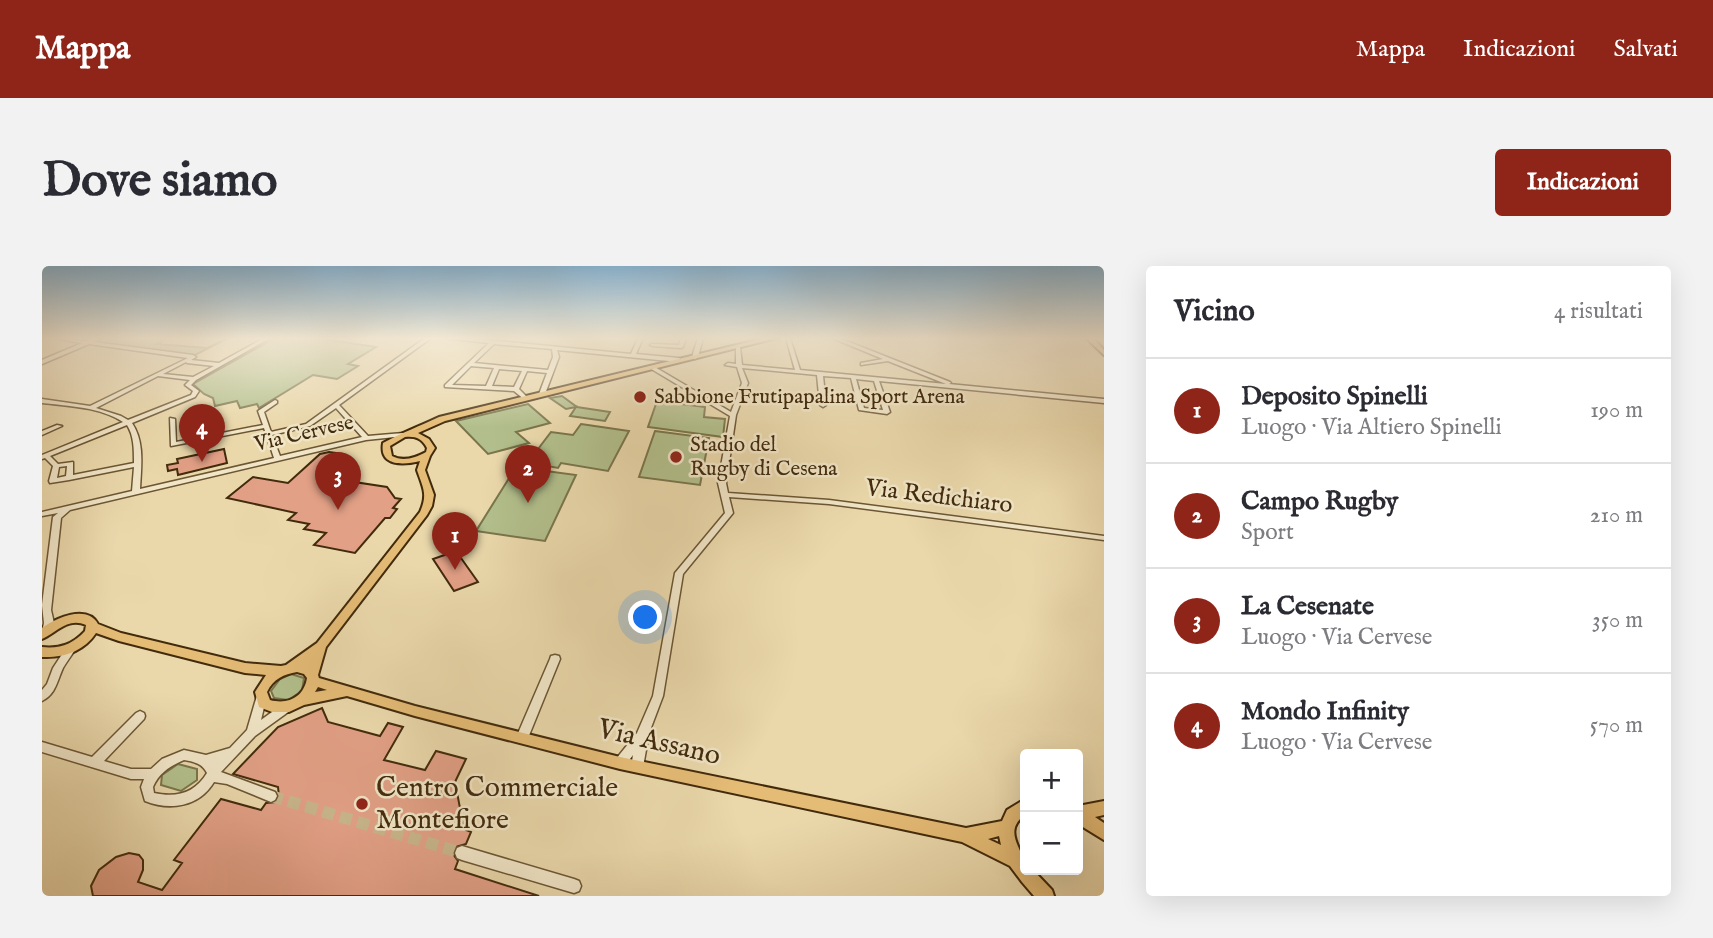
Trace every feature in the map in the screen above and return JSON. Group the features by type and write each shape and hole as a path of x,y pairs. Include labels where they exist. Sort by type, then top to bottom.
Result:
{"main road":[{"name":"Via Cervese","path":"406,434 525,398 649,367"},
{"path":"261,696 267,680 321,646 424,513 430,500 429,488 421,470 431,448 427,439 433,424"},
{"path":"423,477 401,461 388,456 385,451 386,444 406,434 427,439"},
{"path":"401,461 411,462 426,456"},
{"path":"45,625 87,619 93,627 114,636 245,668 303,668 313,677"},
{"path":"76,645 93,627"},
{"path":"47,652 114,636"},
{"path":"245,668 256,680 261,696 274,708 293,704 310,692 321,646"},
{"name":"Via Assano","path":"313,677 346,692 620,763 963,835 1014,859"},
{"name":"Via Assano","path":"293,704 323,695 346,692"},
{"path":"1083,813 1104,807"},
{"path":"1020,808 1015,811 1006,827 1007,842 1014,859 1039,893"},
{"path":"1083,817 1104,832"},
{"name":"Via Assano","path":"963,835 987,833 1006,827"}],"street":[{"path":"89,409 172,367"},
{"path":"56,466 44,456 193,396 196,391 188,386 194,379 216,367"},
{"path":"269,434 308,425 388,367"},
{"path":"466,367 447,386 516,389 525,398"},
{"path":"488,388 497,367"},
{"path":"501,367 550,372"},
{"path":"542,394 552,367"},
{"path":"652,367 733,415"},
{"path":"637,767 643,733 658,696 679,573 729,513 722,482 733,415 745,383 739,367"},
{"path":"749,367 1104,401"},
{"path":"797,367 798,372"},
{"path":"909,367 959,387"},
{"path":"516,389 525,370"},
{"path":"820,374 823,405"},
{"path":"157,375 194,379"},
{"path":"853,377 861,409 887,412 876,379"},
{"path":"42,401 112,414 129,422 134,430 136,491"},
{"path":"275,402 261,411 277,458"},
{"path":"336,405 367,437"},
{"path":"172,419 173,445 266,426"},
{"path":"42,433 59,426"},
{"name":"Via Cervese","path":"49,514 367,437 406,434"},
{"name":"Via Cervese","path":"367,437 383,440 386,444"},
{"path":"56,466 71,463 69,478"},
{"path":"56,466 54,481 137,464"},
{"name":"Via Redichiaro","path":"727,495 829,502 1104,538"},
{"path":"49,514 45,625 70,620"},
{"path":"42,697 52,686 58,667 76,645"},
{"path":"47,652 58,667"},
{"path":"522,738 555,659"},
{"path":"251,733 261,696"},
{"path":"234,752 207,760 184,755 163,765 153,774 147,787 149,797 173,803 186,800 210,778 225,762 234,752 251,733 293,704"},
{"path":"94,763 140,716"},
{"path":"620,763 643,733"},
{"path":"42,747 131,774 153,774"},
{"path":"207,760 210,778"},
{"path":"225,762 231,781"},
{"path":"131,774 147,787"},
{"path":"210,778 231,781 271,796"},
{"path":"462,853 574,886"}],"green space":[{"path":"223,367 356,367 337,379 313,375 259,408 257,404 240,408 237,401 215,406 213,398 193,384"},
{"path":"562,396 577,407 610,412 605,421 570,416 576,407 566,409 550,398"},
{"path":"657,401 705,407 704,417 725,419 723,437 648,427"},
{"path":"528,404 550,423 516,432 529,443 488,454 456,421"},
{"path":"581,424 629,431 608,471 561,463 558,468 529,461 551,432 573,435"},
{"name":"Stadio del Rugby di Cesena","path":"655,431 709,438 700,485 639,477"},
{"path":"516,467 576,475 545,541 476,531"},
{"path":"291,674 304,678 302,691 288,700 274,698 271,691 280,679"},
{"path":"178,764 197,769 197,780 181,791 161,785 162,775"}],"building":[{"path":"224,449 227,463 178,475 177,469 168,471 167,465 178,463 177,459"},
{"path":"320,454 343,454 326,471 354,476 348,481 387,487 395,498 401,499 393,508 397,509 390,518 385,518 355,553 314,545 326,533 304,529 309,524 288,520 296,513 227,498 253,477 288,483"},
{"path":"456,551 478,582 454,591 433,559"},
{"name":"Centro Commerciale Montefiore","path":"322,708 328,722 380,736 388,723 403,727 384,760 425,770 436,751 466,759 455,782 464,829 471,832 466,844 455,847 453,854 458,861 455,869 539,896 93,896 91,886 99,870 116,857 129,853 139,855 143,860 143,870 138,882 162,890 182,863 174,860 221,799 261,810 266,803 276,802 279,797 278,787 233,774 278,727"}],"tunnel":[{"path":"271,796 462,853"}],"place":[{"name":"Sabbione Frutipapalina Sport Arena","path":"640,397"},
{"name":"Stadio del Rugby di Cesena","path":"676,457"},
{"name":"Mondo Infinity","path":"202,462"},
{"name":"Campo Rugby","path":"528,503"},
{"name":"La Cesenate","path":"338,510"},
{"name":"Deposito Spinelli","path":"455,570"},
{"name":"Centro Commerciale Montefiore","path":"362,804"}]}
